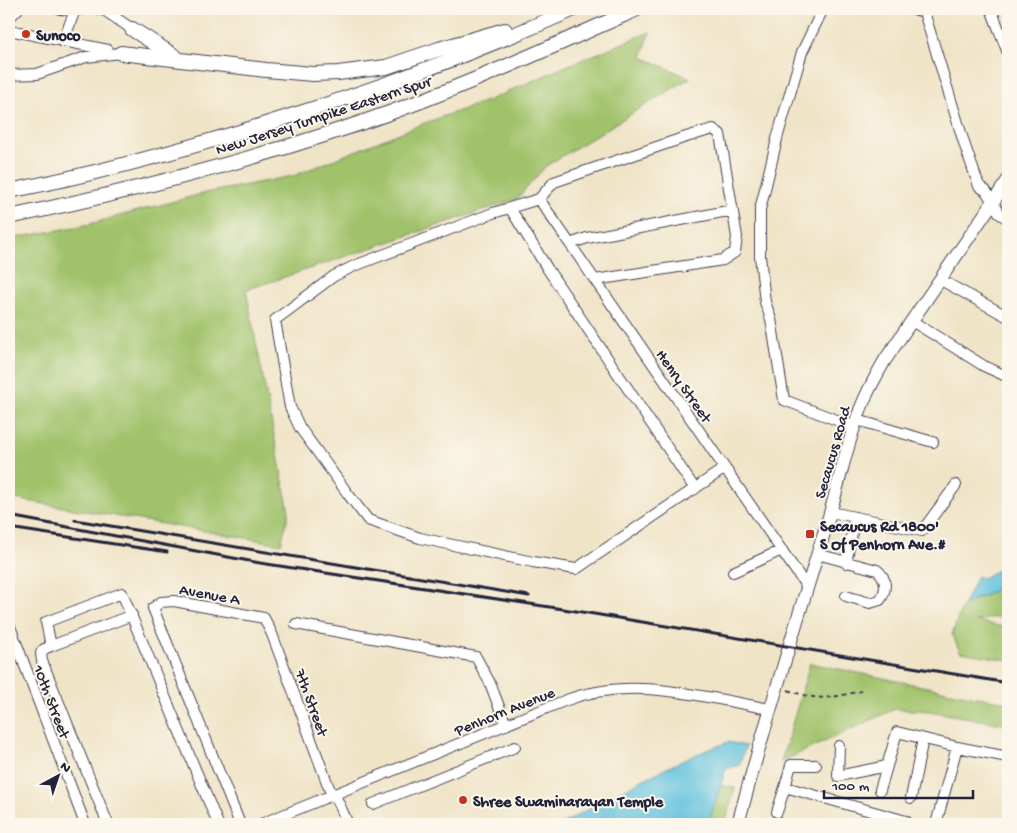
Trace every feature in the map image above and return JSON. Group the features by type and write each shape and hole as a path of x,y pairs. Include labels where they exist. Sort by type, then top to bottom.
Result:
{"highway":[{"name":"New Jersey Turnpike Eastern Spur","path":"9,217 157,183 238,161 332,132 468,83 637,9"},
{"path":"121,53 301,73 338,74 395,65 439,49 571,10"},
{"name":"New Jersey Turnpike Eastern Spur","path":"9,191 137,162 312,110 442,64 571,10"},
{"path":"132,29 182,60"}],"main road":[{"name":"Secaucus Road","path":"738,824 770,709 831,512 836,473 872,382 1008,180"}],"street":[{"path":"9,18 18,9"},
{"path":"60,9 88,9"},
{"path":"99,9 132,29"},
{"path":"823,9 802,52 778,135 760,210 760,256 765,302 771,319 784,400 856,423 933,442"},
{"path":"913,9 924,12 979,186 986,190 1000,214 1008,219"},
{"path":"991,9 1008,53"},
{"path":"63,42 75,10"},
{"path":"9,30 121,53"},
{"path":"9,75 37,74 86,57 121,53"},
{"path":"595,280 724,260 735,252 738,237 720,134 713,129 554,182 539,199 354,266 334,276 275,320 290,407 300,428 368,520 420,538 533,562 576,569 725,468"},
{"name":"Henry Street","path":"539,199 807,587"},
{"path":"510,208 547,268 695,489"},
{"path":"570,244 587,238 733,210"},
{"path":"941,280 1008,317"},
{"path":"912,321 984,366 1008,378"},
{"path":"831,512 922,531 956,485"},
{"path":"846,563 854,517"},
{"path":"732,572 782,550"},
{"path":"818,554 877,570 883,575 884,594 880,600 870,603 846,596"},
{"path":"51,646 46,622 122,593 218,824"},
{"name":"Avenue A","path":"240,824 153,608 161,602 174,601 264,618"},
{"path":"108,824 42,661 41,653 44,649 51,646 132,615"},
{"name":"7th Street","path":"264,618 272,634 334,795 348,824"},
{"name":"10th Street","path":"9,624 13,639 85,824"},
{"path":"296,624 476,657 490,683 506,725"},
{"name":"Penhorn Avenue","path":"261,824 580,695 622,688 655,689 770,709"},
{"path":"880,790 897,732 1008,757"},
{"path":"911,798 923,739"},
{"path":"839,746 838,776 887,766"},
{"path":"373,804 516,747"},
{"path":"936,824 957,747"},
{"path":"777,812 791,765 816,765"},
{"path":"785,787 906,821"},
{"path":"288,814 293,824"}],"path":[{"path":"777,686 806,696 825,699 861,691"}],"green space":[{"path":"650,32 642,57 690,78 546,166 517,199 246,290 289,512 281,544 9,498 9,239 86,225 205,193 293,176 422,124 489,100"},
{"path":"1008,582 1008,615 976,621 1008,628 1008,660 960,652 952,634 962,607"},
{"path":"810,663 1008,702 1008,725 929,711 895,709 781,762"},
{"path":"720,785 735,788 725,824 708,824"}],"water":[{"path":"1008,565 1008,582 999,584 993,591 963,606 977,576 982,578"},
{"path":"728,742 746,746 739,765 726,769 708,824 562,824 664,769"}],"railway":[{"path":"9,516 260,563 576,611 1008,683"},
{"path":"75,520 529,596"},
{"path":"9,528 167,552"}],"place":[{"name":"Sunoco","path":"26,34"},
{"name":"Secaucus Rd 1800' S Of Penhorn Ave.#","path":"810,534"},
{"name":"Shree Swaminarayan Temple","path":"463,800"}]}
